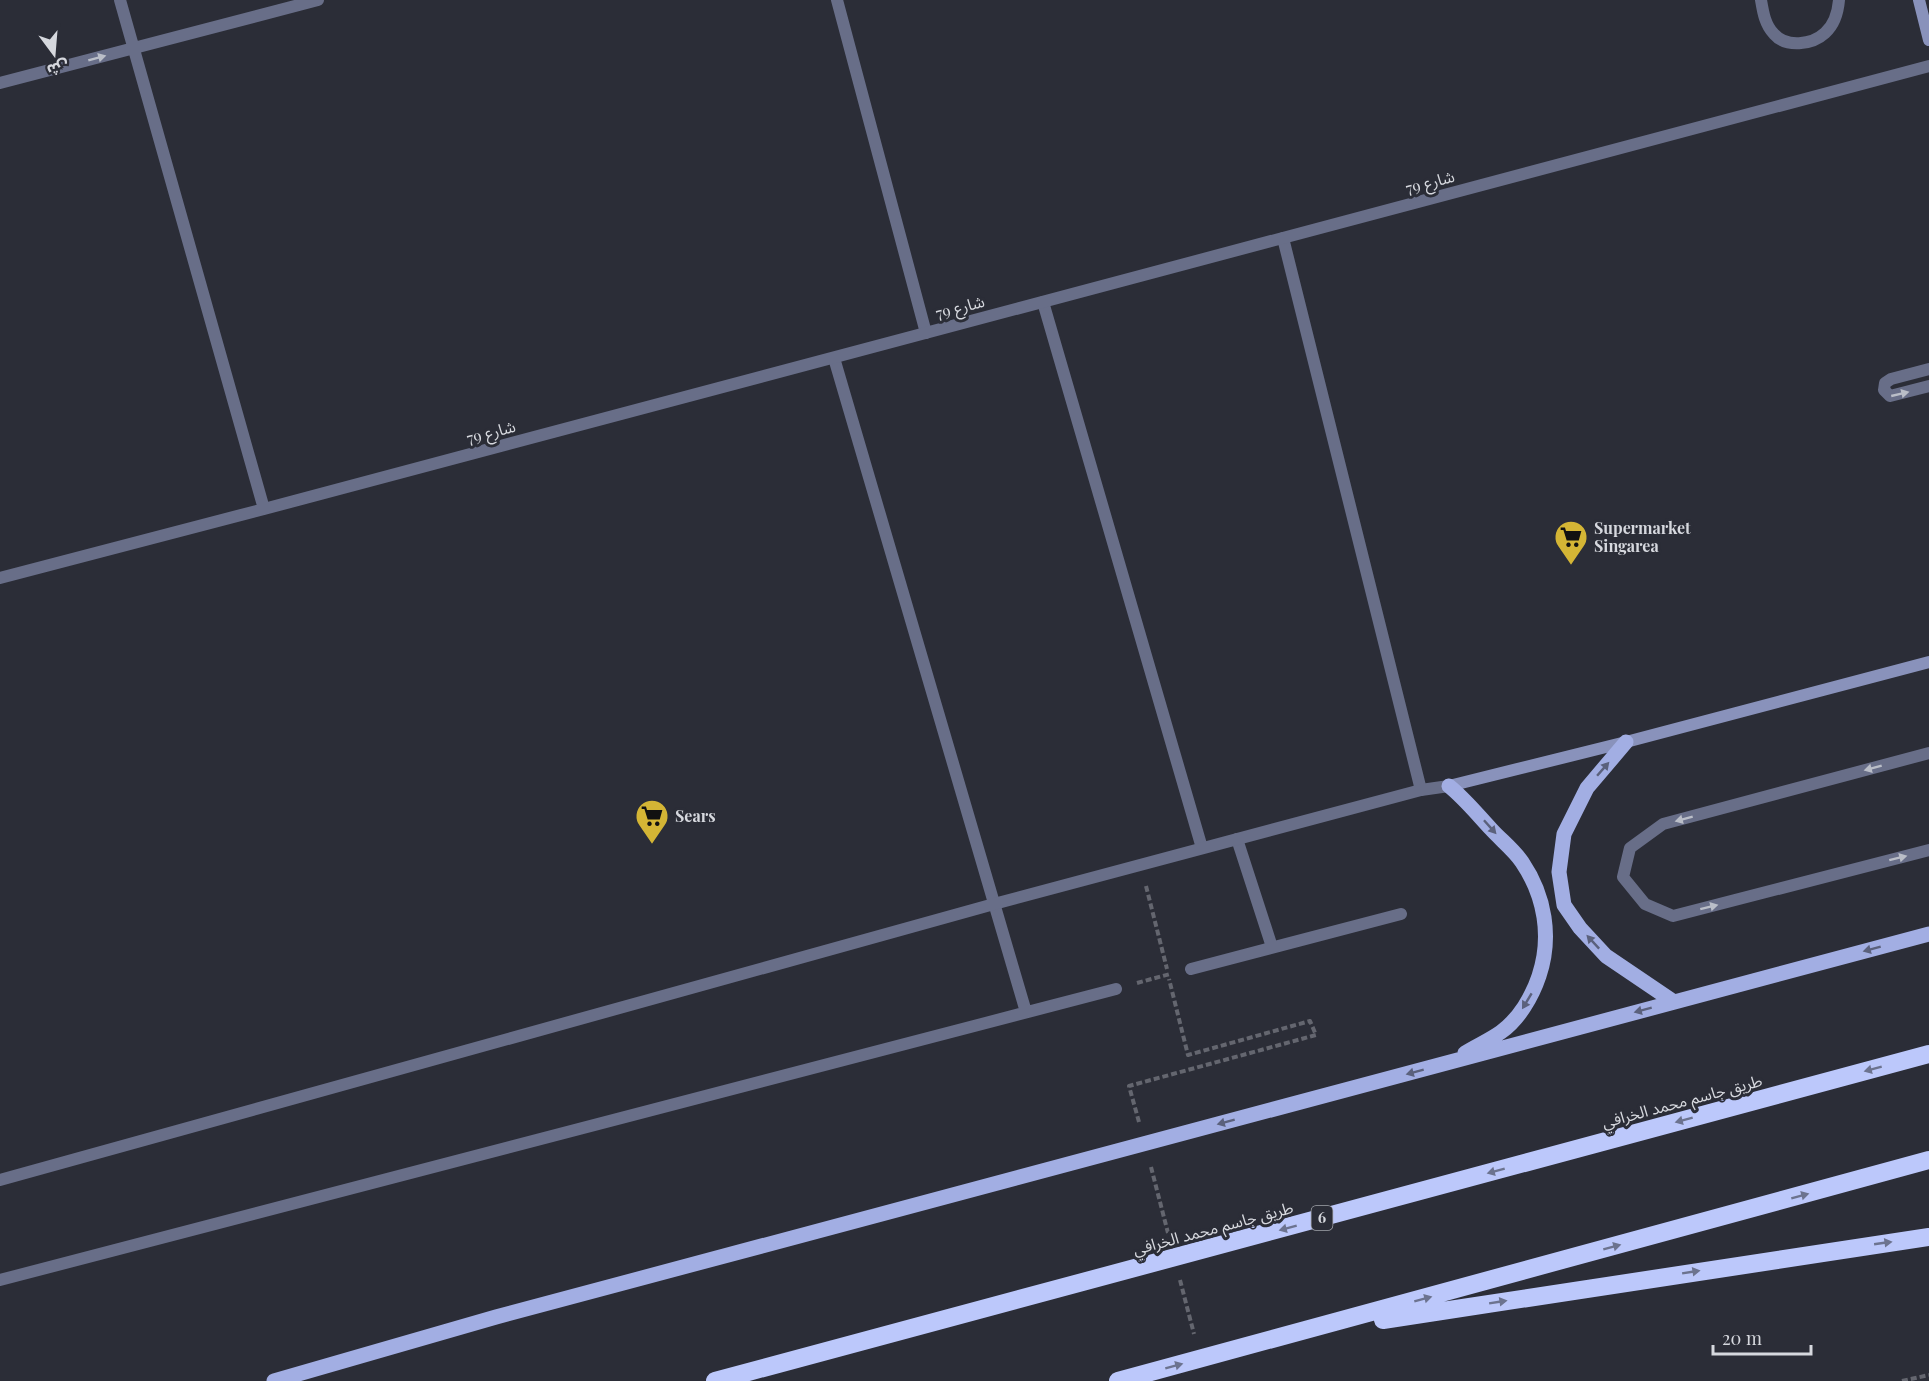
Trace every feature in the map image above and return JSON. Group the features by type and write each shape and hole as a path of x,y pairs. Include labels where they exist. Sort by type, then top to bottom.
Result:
{"highway":[{"name":"طريق جاسم محمد الخرافي","path":"715,1381 1142,1268 1929,1054"},
{"path":"1118,1381 1929,1160"},
{"path":"1295,1334 1929,1237"}],"main road":[{"path":"1626,742 1587,788 1564,834 1559,872 1564,905 1580,928 1606,956 1674,1002"},
{"path":"1447,1063 1501,1032 1520,1012 1534,989 1543,963 1546,936 1544,909 1535,884 1521,860 1467,801 1449,786"},
{"path":"274,1381 496,1317 1929,934"}],"street":[{"path":"120,0 264,509"},
{"path":"0,83 318,0"},
{"path":"837,0 926,333"},
{"path":"1761,0 1766,22 1775,35 1788,44 1805,42 1824,34 1836,18 1839,0"},
{"path":"1919,0 1929,40"},
{"name":"شارع 79","path":"0,578 1929,66"},
{"path":"1283,238 1421,790"},
{"path":"1043,302 1202,848"},
{"path":"834,358 1026,1012"},
{"path":"1929,369 1891,379 1886,383 1884,390 1890,396 1929,387"},
{"path":"0,1180 1202,848 1421,790 1449,786 1626,742 1929,662"},
{"path":"1929,753 1663,824 1630,848 1623,877 1645,904 1673,916 1929,850"},
{"path":"1237,839 1272,947"},
{"path":"1191,969 1401,914"},
{"path":"0,1280 1116,988"}],"path":[{"path":"1129,1086 1316,1035 1310,1021 1188,1055 1141,865"},
{"path":"1116,988 1191,969"},
{"path":"1902,1381 1929,1375"}],"place":[{"name":"Supermarket Singarea","path":"1571,566"},
{"name":"Sears","path":"652,845"}]}
